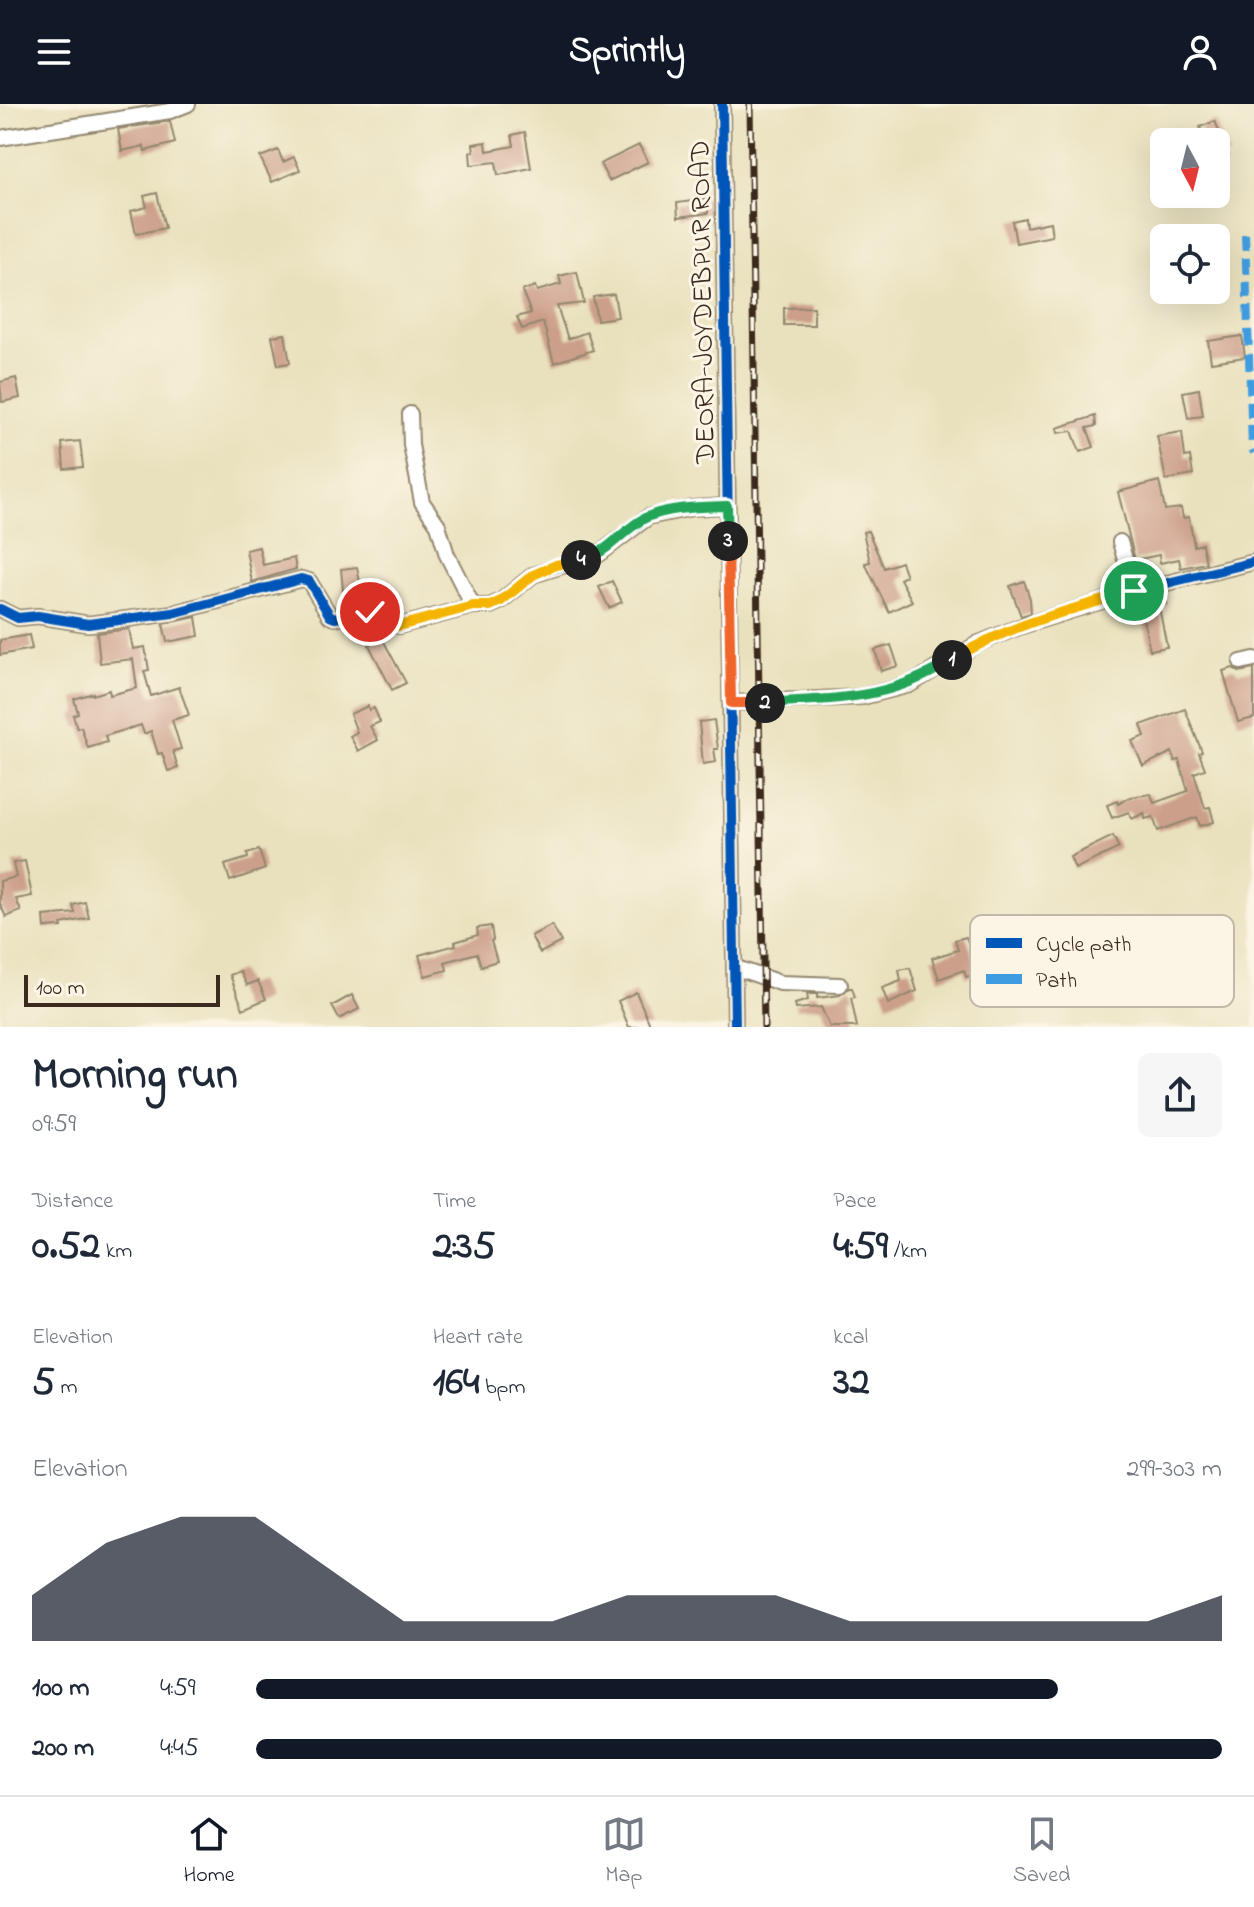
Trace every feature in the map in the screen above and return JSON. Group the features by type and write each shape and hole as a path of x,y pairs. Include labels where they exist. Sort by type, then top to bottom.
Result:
{"street":[{"path":"0,138 170,111 188,104"},
{"name":"DEORA-JOYDEBPUR ROAD","path":"722,104 735,1027"},
{"path":"410,414 411,445 422,502 438,525 447,555 473,606"},
{"path":"0,609 18,618 38,616 88,624 173,613 301,579 309,581 326,613 335,618 370,612 399,626 473,606 490,606 545,569 593,557 648,517 692,508 727,506"},
{"path":"1120,542 1134,591"},
{"path":"731,703 862,697 909,685 979,643 1019,627 1134,591 1254,562"},
{"path":"734,967 780,983 840,985"}],"building":[{"path":"170,121 175,143 145,151 144,146 122,151 118,129"},
{"path":"1215,121 1218,128 1200,128"},
{"path":"525,132 531,168 498,175 496,162 471,165 473,144 486,142 487,151 514,146 512,135"},
{"path":"639,145 648,162 609,181 600,164"},
{"path":"278,150 283,162 294,157 300,170 272,182 260,157"},
{"path":"157,193 165,228 136,234 131,211 147,207 144,196"},
{"path":"708,199 708,213 678,217 677,203"},
{"path":"1025,218 1026,227 1050,222 1052,236 1016,243 1012,221"},
{"path":"577,272 584,303 557,306 568,339 587,332 593,350 554,363 543,322 522,329 517,317 531,313 522,291 535,286 537,291 561,284 559,276"},
{"path":"614,294 618,317 597,320 593,297"},
{"path":"814,307 814,325 784,325 784,308"},
{"path":"285,334 290,363 278,365 272,336"},
{"path":"1242,336 1245,357 1211,362 1208,341"},
{"path":"16,378 20,398 2,402 0,382"},
{"path":"1199,389 1203,416 1188,418 1183,392"},
{"path":"1095,416 1096,426 1087,428 1094,447 1080,452 1072,431 1058,433 1057,428"},
{"path":"1182,432 1185,457 1190,456 1193,475 1166,480 1157,436"},
{"path":"80,441 83,467 64,469 62,443"},
{"path":"1159,481 1165,510 1181,508 1183,518 1189,517 1194,546 1202,544 1206,563 1181,568 1179,559 1160,563 1159,555 1135,560 1118,492"},
{"path":"868,531 884,568 901,562 906,576 900,579 912,601 889,612 865,563 870,562 863,532"},
{"path":"259,547 263,565 294,558 296,569 252,582 246,550"},
{"path":"357,567 363,599 344,601 341,569"},
{"path":"612,581 622,602 609,608 599,587"},
{"path":"1024,581 1031,613 1021,616 1010,586"},
{"path":"1164,594 1167,604 1159,607 1167,647 1150,650 1142,614 1134,617 1130,603"},
{"path":"196,617 199,636 167,642 163,624"},
{"path":"129,629 133,649 145,647 149,670 144,671 151,696 179,687 189,715 172,720 181,749 173,751 178,768 168,771 162,753 158,754 151,731 144,734 141,725 105,736 107,742 88,748 81,727 77,728 73,715 78,713 74,699 109,690 110,695 137,688 133,659 100,663 97,633"},
{"path":"29,635 32,649 0,655 0,640"},
{"path":"382,638 406,683 392,690 369,645"},
{"path":"891,645 898,666 881,671 875,650"},
{"path":"1233,668 1239,672 1254,669 1254,718 1238,722 1223,671"},
{"path":"368,706 369,710 374,708 380,722 370,726 378,740 358,751 350,736 357,732 350,714"},
{"path":"1185,709 1202,752 1199,753 1205,769 1194,773 1205,808 1210,807 1214,822 1200,826 1197,817 1158,831 1153,817 1145,819 1144,813 1132,819 1129,812 1112,818 1107,805 1117,801 1118,804 1131,797 1151,794 1154,803 1188,791 1179,760 1175,761 1172,752 1143,766 1132,741 1145,736 1141,725"},
{"path":"714,720 718,749 714,749 716,762 703,764 699,722"},
{"path":"1113,836 1119,848 1075,869 1070,857"},
{"path":"259,850 265,869 230,881 225,865 248,858 247,854"},
{"path":"25,861 32,896 16,899 21,911 6,917 0,904 0,881 16,877 13,863"},
{"path":"85,902 89,918 61,924 62,927 45,928 44,916 75,913 73,905"},
{"path":"552,925 561,942 540,953 531,936"},
{"path":"491,926 491,941 497,961 481,966 477,953 445,962 447,970 425,976 419,955 456,945 455,942 478,935 477,928"},
{"path":"966,937 970,947 970,976 966,977 964,970 939,979 932,958 958,950 955,940"},
{"path":"910,968 917,991 888,1004 882,988 901,981 899,970"},
{"path":"240,971 247,985 258,981 266,999 243,1009 230,975"},
{"path":"852,988 855,997 851,998 857,1027 830,1027 821,1007 796,1009 795,1004 808,1000 807,994 817,994 817,998 840,995"},
{"path":"636,992 651,1027 629,1027 618,1001"},
{"path":"352,995 359,1009 339,1019 332,1006"}],"railway":[{"path":"750,104 764,1027"}],"marked path":[{"path":"1245,234 1254,453"}],"cycle path":[{"path":"722,104 735,1027"},
{"path":"0,609 18,618 38,616 88,624 173,613 301,579 309,581 330,616 335,618 370,612 399,626 473,606 490,606 533,575 598,555 648,517 692,508 727,506"},
{"path":"731,703 862,697 909,685 979,643 1019,627 1134,591 1254,562"}],"route":[{"path":"370,612 399,626 473,606 490,606 545,569 598,555 648,517 692,508 727,506 731,703 751,704 862,697 909,685 979,643 1075,608 1134,591"}]}
